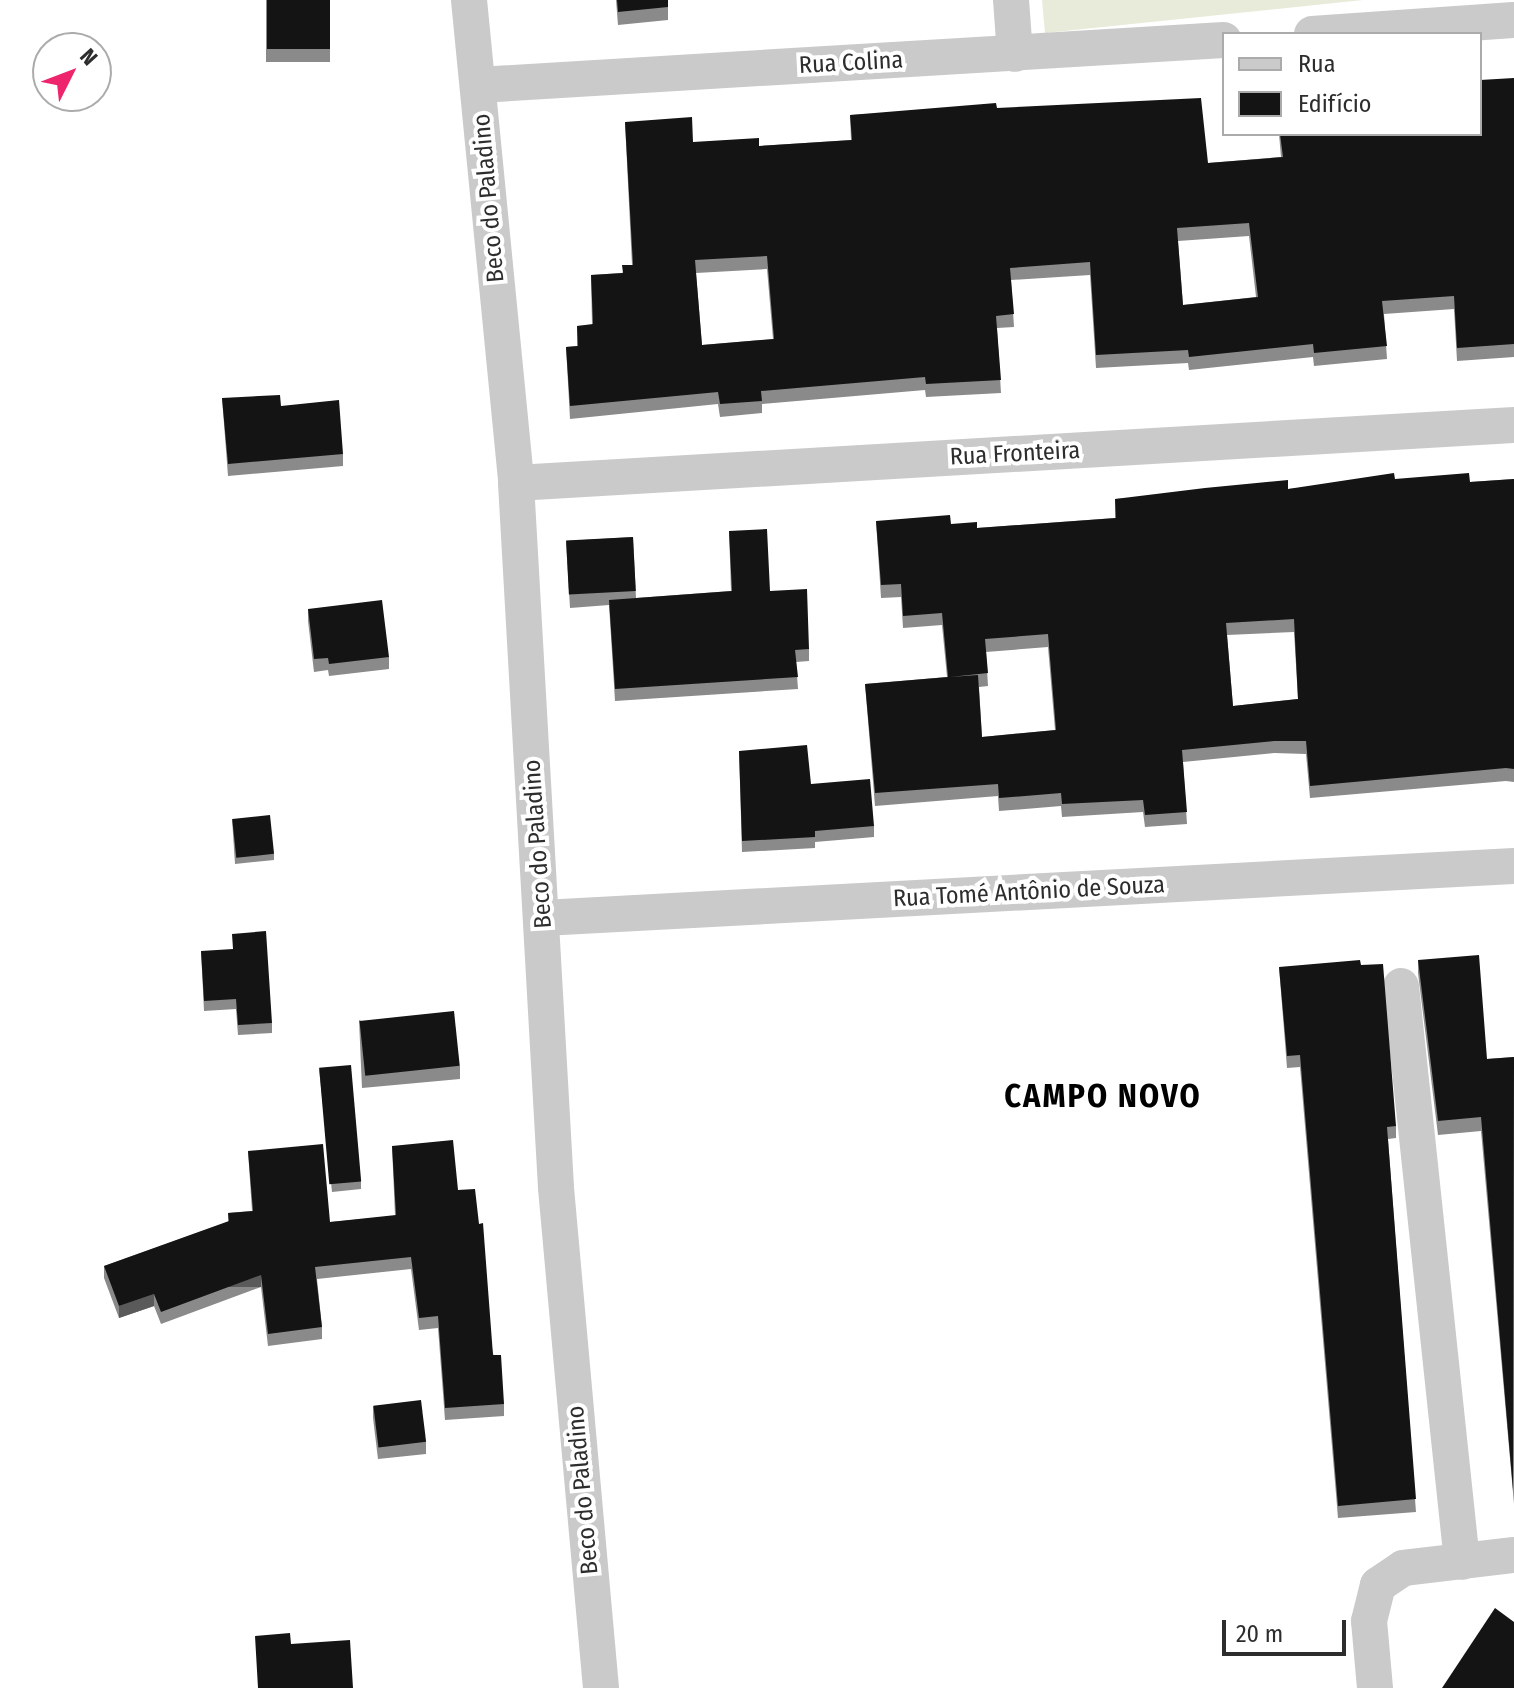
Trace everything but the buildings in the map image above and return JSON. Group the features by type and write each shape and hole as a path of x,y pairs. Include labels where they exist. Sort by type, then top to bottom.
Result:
{"street":[{"name":"Beco do Paladino","path":"469,0 516,483 556,1188 601,1688"},
{"path":"1011,0 1015,54"},
{"path":"1341,32 1514,20"},
{"name":"Rua Colina","path":"479,85 1222,40"},
{"name":"Rua Fronteira","path":"516,483 1514,425"},
{"name":"Rua Tomé Antônio de Souza","path":"543,918 1514,866"},
{"path":"1401,986 1462,1562"},
{"path":"1375,1688 1369,1621 1378,1585 1403,1568 1514,1555"}],"green space":[{"path":"1042,0 1363,0 1045,33"}],"district":[{"name":"CAMPO NOVO","path":"1103,1096"}]}
